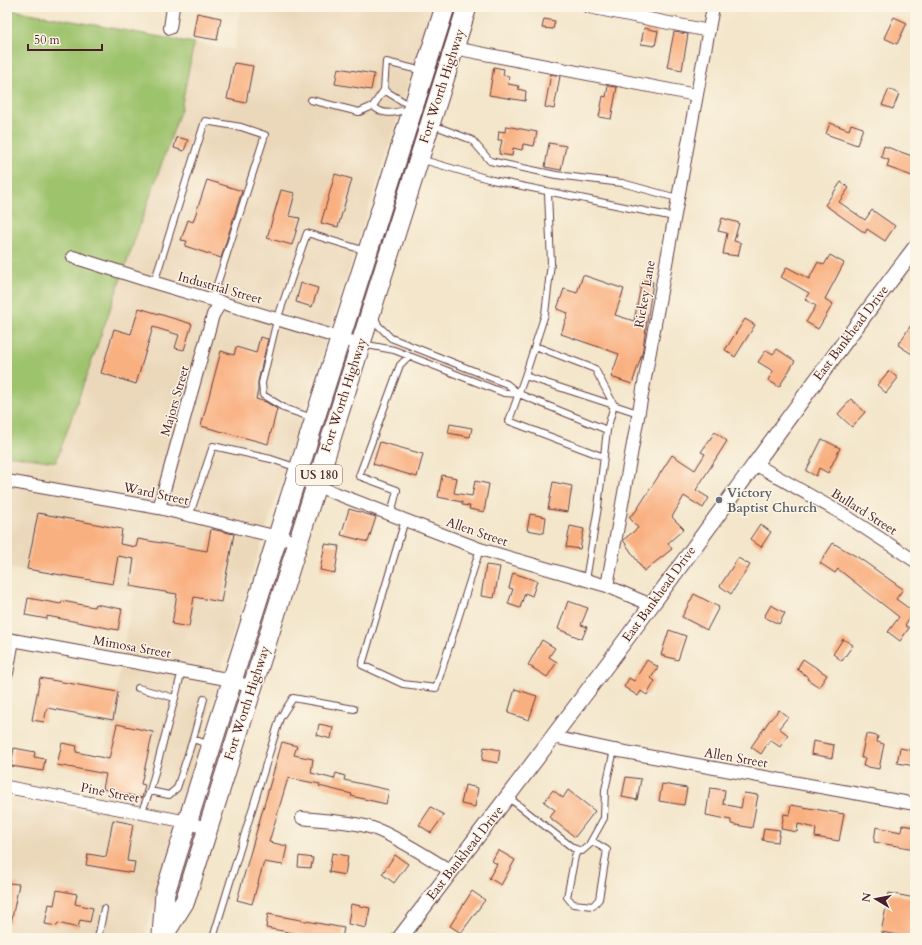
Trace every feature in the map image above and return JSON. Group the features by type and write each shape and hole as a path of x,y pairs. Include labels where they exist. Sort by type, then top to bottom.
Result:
{"main road":[{"name":"Fort Worth Highway","path":"162,938 165,893 445,7"},
{"name":"Fort Worth Highway","path":"162,938 184,901 467,7"},
{"path":"413,108 431,119"}],"street":[{"path":"170,28 173,7"},
{"path":"589,7 709,31"},
{"name":"Rickey Lane","path":"607,586 713,7"},
{"path":"454,48 696,95"},
{"name":"East Bankhead Drive","path":"400,938 554,737 755,464 824,367 915,248"},
{"name":"Industrial Street","path":"73,257 154,283 360,344"},
{"name":"Majors Street","path":"159,508 216,301"},
{"name":"Bullard Street","path":"755,464 846,516 915,561"},
{"name":"Allen Street","path":"298,473 316,485 480,549 607,586 651,605"},
{"name":"Ward Street","path":"7,480 159,508 298,542"},
{"path":"7,673 10,639"},
{"name":"Mimosa Street","path":"10,639 232,680 252,688"},
{"name":"Allen Street","path":"554,737 614,750 915,804"},
{"name":"Pine Street","path":"7,787 188,822 207,829"},
{"path":"302,818 341,822 377,830 410,846 451,871"}],"lane":[{"path":"311,100 359,112 373,106 384,90 386,62 425,72"},
{"path":"384,90 413,108"},
{"path":"373,106 379,112 392,113 413,108"},
{"path":"431,119 472,140 490,161 556,175 622,183 677,198"},
{"path":"154,283 205,121 241,128 265,135 216,301"},
{"path":"419,159 492,180 674,217"},
{"path":"548,192 551,263 545,314 509,421 604,457"},
{"path":"315,418 286,409 263,395 262,382 277,320 307,233 368,252"},
{"path":"372,310 378,324 391,338 507,384 519,394 607,430"},
{"path":"360,344 394,350 504,393 519,394"},
{"path":"535,346 595,369 614,405 607,430 586,580"},
{"path":"391,514 397,490 359,476 400,365 409,356"},
{"path":"525,376 638,413"},
{"path":"187,515 192,508 213,446 271,459 298,473"},
{"path":"405,520 362,665 403,684 436,688 480,549"},
{"path":"141,813 150,791 182,670"},
{"path":"138,688 175,698"},
{"path":"213,938 280,718 293,698 354,708"},
{"path":"150,791 169,795 177,788 204,699"},
{"path":"193,739 212,746"},
{"path":"508,797 578,850 582,851 592,841 604,818 605,790 614,750"},
{"path":"578,850 575,856 567,897 573,904 593,906 599,899 607,850 592,841"},
{"path":"98,938 104,909"}],"shaded area":[{"path":"241,7 433,7 224,660 144,938 7,938 7,798 94,814 134,592 7,568 7,455 56,462 181,109 194,43 234,50"}],"green space":[{"path":"7,9 194,43 181,109 56,462 7,455"}],"building":[{"path":"197,13 221,18 217,40 193,36"},
{"path":"894,17 907,23 897,44 884,38"},
{"path":"544,19 555,21 553,29 542,28"},
{"path":"644,28 658,31 655,46 641,44"},
{"path":"674,32 688,34 682,70 667,67"},
{"path":"234,63 253,66 246,103 227,99"},
{"path":"494,67 504,69 503,75 509,76 508,84 519,86 518,89 526,91 525,101 489,95"},
{"path":"338,68 374,74 371,90 335,84"},
{"path":"551,74 560,76 554,109 545,107"},
{"path":"608,86 617,87 611,119 599,117 603,96 606,97"},
{"path":"889,89 899,94 893,109 882,105"},
{"path":"830,123 849,130 851,124 863,128 857,145 826,134"},
{"path":"506,126 537,132 534,146 523,144 522,150 513,148 512,156 499,154 502,140 498,140 499,131 505,132"},
{"path":"177,137 188,140 184,151 174,148"},
{"path":"549,143 566,146 561,170 545,167"},
{"path":"884,146 915,157 915,177 887,167 889,160 881,157"},
{"path":"335,174 352,179 338,227 321,223"},
{"path":"207,180 242,191 221,258 185,246 187,241 181,240 188,220 193,222"},
{"path":"841,182 849,188 839,202 865,220 872,210 895,226 885,241 867,229 865,233 825,205"},
{"path":"281,190 295,193 289,216 300,218 292,245 267,238"},
{"path":"722,218 739,223 734,241 741,243 738,256 723,254 727,233 718,231"},
{"path":"830,255 844,263 825,299 833,304 818,329 806,322 816,306 805,299 809,293 781,277 787,267 809,279 818,262 824,265"},
{"path":"583,275 624,289 615,315 634,321 642,280 653,282 642,354 632,384 611,377 619,354 561,334 568,313 557,309 564,289 577,293"},
{"path":"301,283 318,288 312,307 296,302"},
{"path":"139,308 192,324 184,350 175,348 179,335 153,327 136,384 101,373 114,329 131,334"},
{"path":"745,319 755,325 735,357 725,350"},
{"path":"915,319 915,356 898,345"},
{"path":"260,337 268,339 258,382 256,399 266,402 277,409 268,444 201,426 221,351 234,355 236,347 256,353"},
{"path":"777,349 795,361 779,387 768,380 773,371 758,362 766,350 773,354"},
{"path":"889,371 898,378 886,393 877,385"},
{"path":"851,399 865,412 852,427 838,414"},
{"path":"450,424 472,428 470,437 448,433"},
{"path":"715,432 727,441 696,490 709,498 703,508 684,496 672,517 684,529 668,543 672,549 644,571 623,540 638,528 629,517 636,511 672,455 695,470 705,454 701,452"},
{"path":"822,439 840,448 828,473 819,468 816,476 806,471"},
{"path":"380,442 423,454 417,477 373,464"},
{"path":"442,475 457,478 454,493 472,496 475,481 489,484 484,512 469,509 470,506 462,505 462,502 438,497"},
{"path":"553,482 572,486 568,512 548,509"},
{"path":"349,509 376,517 368,542 341,535"},
{"path":"38,513 122,529 120,544 136,547 138,539 207,551 211,529 234,534 221,602 194,597 189,627 172,624 177,594 130,586 134,559 118,556 113,584 27,569"},
{"path":"530,514 546,517 544,533 527,530"},
{"path":"760,524 771,532 761,547 750,539"},
{"path":"570,526 584,529 580,549 566,547"},
{"path":"833,543 859,558 903,589 896,599 914,612 905,625 909,628 900,641 888,632 899,617 838,569 835,573 820,563"},
{"path":"325,544 339,546 335,573 320,570"},
{"path":"738,558 750,565 731,594 720,586"},
{"path":"486,565 500,567 494,598 481,596"},
{"path":"513,573 537,581 532,596 525,593 520,608 508,604 513,589 509,588"},
{"path":"694,594 719,607 707,630 682,617"},
{"path":"28,598 61,604 62,601 94,607 95,604 122,609 118,630 47,616 47,619 25,615"},
{"path":"568,601 588,608 581,625 587,627 582,639 558,629"},
{"path":"771,605 785,613 779,624 764,617"},
{"path":"669,630 686,636 678,660 661,655"},
{"path":"843,639 853,645 842,661 833,654"},
{"path":"542,640 555,648 549,657 557,662 547,677 528,665"},
{"path":"803,659 827,675 819,687 807,679 808,677 797,669"},
{"path":"647,660 658,667 651,678 655,681 647,695 641,691 638,696 624,687 629,678 634,681"},
{"path":"40,678 118,692 113,720 47,708 44,722 32,720"},
{"path":"515,689 537,696 529,720 508,713"},
{"path":"779,710 788,717 779,728 788,735 780,747 770,740 761,754 751,747 769,721"},
{"path":"117,724 153,732 141,784 145,785 142,798 103,789 106,774 57,765 62,743 77,746 76,752 109,759"},
{"path":"319,724 333,727 331,739 317,735"},
{"path":"866,734 878,736 877,742 884,744 879,769 863,766 865,758 861,758"},
{"path":"813,741 834,745 832,758 811,754"},
{"path":"282,742 297,746 294,755 313,759 311,773 334,779 336,773 345,776 344,780 389,790 386,804 351,796 352,794 319,786 320,784 288,778 269,842 287,846 283,865 264,862 252,904 237,900"},
{"path":"484,747 500,750 498,763 482,760"},
{"path":"14,748 35,752 34,757 45,759 43,771 11,766"},
{"path":"900,748 915,751 915,766 897,763"},
{"path":"626,777 641,779 637,800 622,797"},
{"path":"662,784 687,788 684,805 659,801"},
{"path":"465,785 478,788 475,807 461,804"},
{"path":"710,788 725,790 723,804 741,808 744,793 758,795 752,828 731,824 731,820 706,815"},
{"path":"553,790 563,798 568,790 595,811 575,837 549,817 555,810 544,802"},
{"path":"791,805 844,814 839,841 815,837 816,828 798,824 797,832 781,829 784,814 789,815"},
{"path":"431,807 444,815 431,833 419,825"},
{"path":"113,820 133,824 127,861 135,862 133,873 86,865 88,854 106,857"},
{"path":"902,825 915,827 915,849 874,842 876,827 901,832"},
{"path":"764,828 780,830 778,842 762,840"},
{"path":"498,850 515,860 501,885 489,878 497,864 492,861"},
{"path":"332,853 348,856 345,875 329,872"},
{"path":"395,855 408,864 394,883 382,874"},
{"path":"299,856 313,858 311,868 298,867"},
{"path":"9,883 19,884 11,923 7,923 7,896"},
{"path":"57,890 77,894 75,904 93,908 90,922 80,920 78,928 58,923 57,926 45,924 49,904 54,905"},
{"path":"472,891 485,900 461,933 450,926"},
{"path":"889,893 915,898 915,938 881,932"},
{"path":"351,904 370,908 366,928 348,924"},
{"path":"268,914 344,928 342,938 321,938 266,928"}],"place":[{"name":"Victory Baptist Church","path":"719,500"}]}
